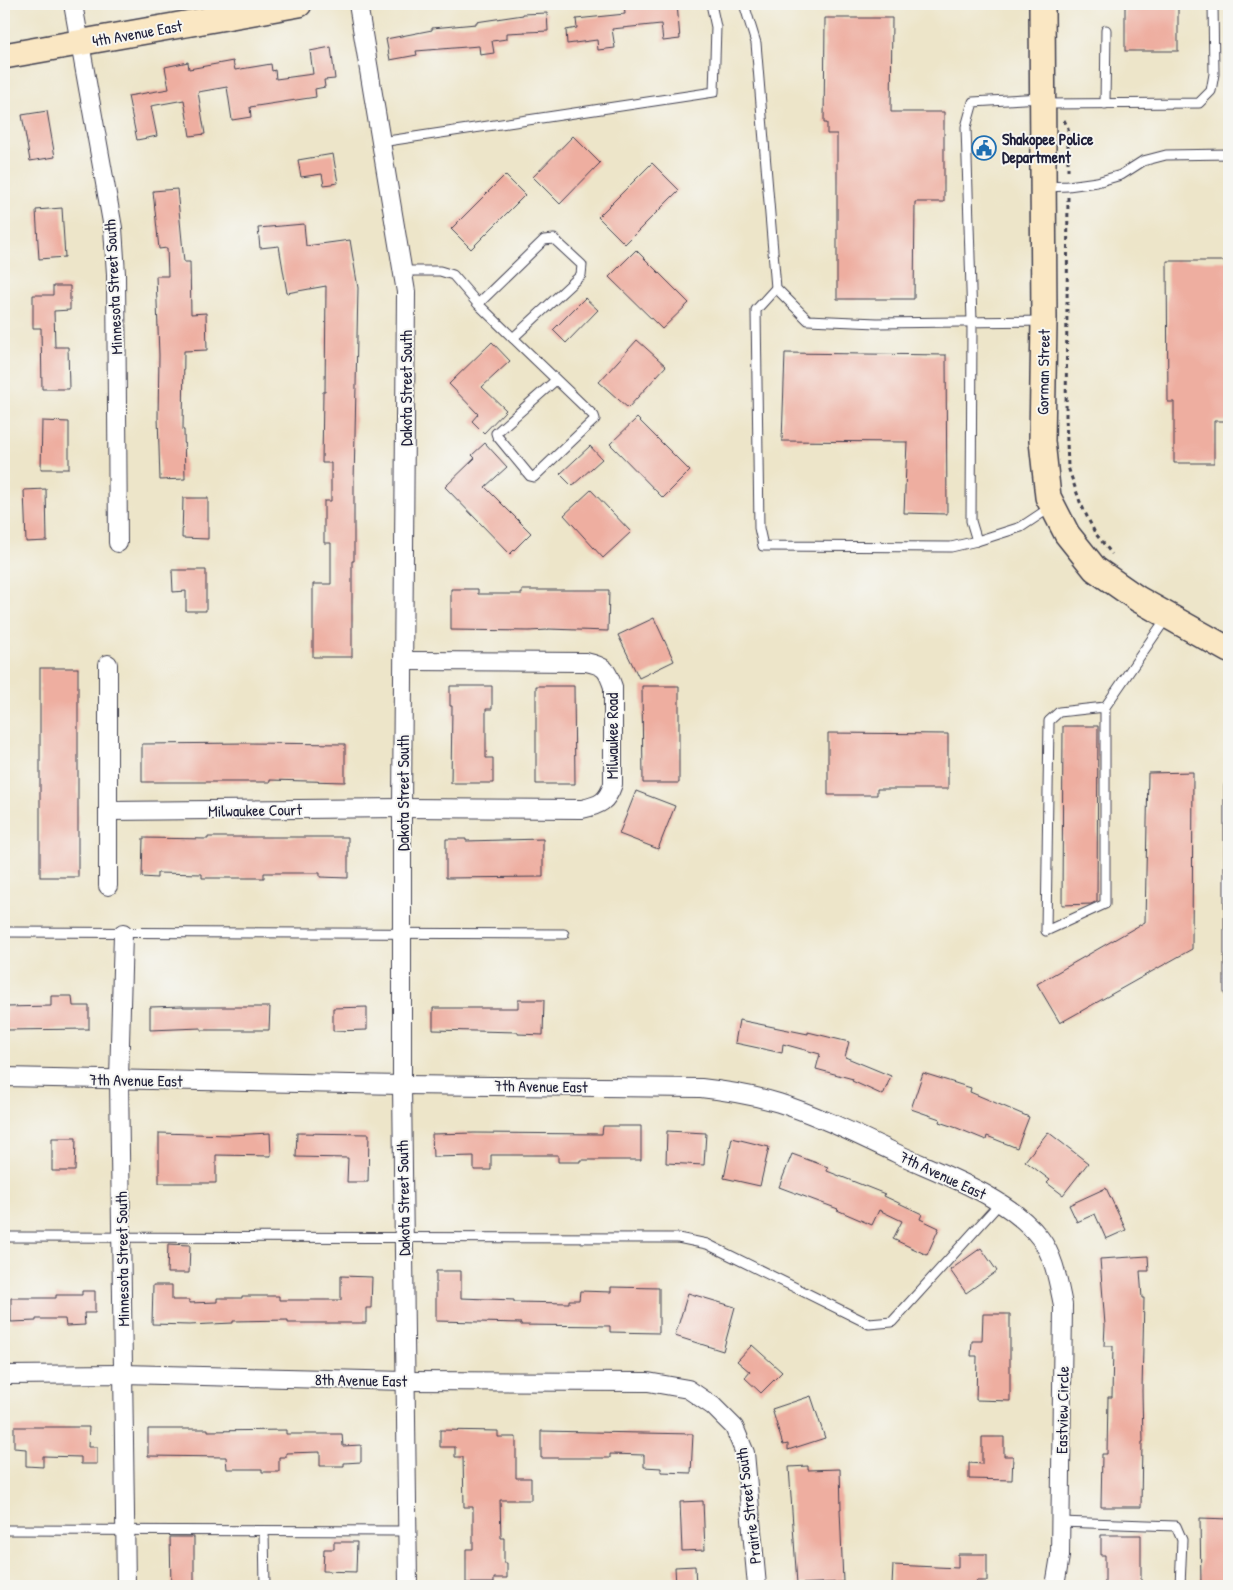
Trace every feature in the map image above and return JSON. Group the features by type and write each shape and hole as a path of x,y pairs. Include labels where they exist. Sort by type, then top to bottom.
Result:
{"street":[{"name":"Minnesota Street South","path":"73,4 113,228 116,274 118,543"},
{"name":"4th Avenue East","path":"4,56 299,4"},
{"name":"Dakota Street South","path":"358,4 406,292 402,1085 408,1586"},
{"name":"Gorman Street","path":"1042,4 1049,102 1043,187 1044,321 1042,441 1048,497 1067,534 1095,569 1138,599 1229,650"},
{"name":"Milwaukee Road","path":"402,808 582,810 598,805 609,796 613,784 613,687 608,674 600,665 586,662 404,661"},
{"path":"108,664 108,886"},
{"name":"Milwaukee Court","path":"108,812 402,808"},
{"name":"Minnesota Street South","path":"123,933 119,1080 126,1586"},
{"name":"7th Avenue East","path":"4,1077 402,1085 701,1088 744,1093 817,1116 986,1194 1018,1214 1040,1238"},
{"name":"Eastview Circle","path":"1040,1238 1055,1266 1063,1305 1060,1556 1055,1586"},
{"name":"8th Avenue East","path":"4,1375 123,1374 405,1380 648,1382 688,1390 713,1406"},
{"name":"Prairie Street South","path":"713,1406 734,1427 745,1452 757,1586"}],"lane":[{"path":"381,142 714,92 716,27 711,4"},
{"path":"744,4 756,43 776,288 808,320 877,323 1044,321"},
{"path":"977,541 971,521 972,322 966,127 973,102 1200,103 1211,91 1214,74 1213,4"},
{"path":"1105,104 1106,30"},
{"path":"1043,187 1097,182 1121,175 1143,161 1166,155 1229,154"},
{"path":"478,304 544,240 554,239 582,265 581,275 513,338"},
{"path":"403,271 440,270 453,275 478,304 594,416 595,420 534,477 530,476 496,433 556,380"},
{"path":"776,288 756,310 759,528 763,546 951,547 1021,527 1053,506"},
{"path":"1104,707 1059,712 1049,721 1046,931 1105,904 1104,707 1168,615"},
{"path":"1229,786 1229,992"},
{"path":"4,932 564,934"},
{"path":"4,1238 678,1238 707,1244 869,1324 892,1322 1000,1203"},
{"path":"1060,1522 1176,1526 1182,1540 1180,1586"},
{"path":"4,1530 407,1532"},
{"path":"264,1531 265,1586"}],"path":[{"path":"1049,102 1061,112 1068,128 1066,406 1068,467 1080,502 1095,533 1113,556"}],"building":[{"path":"624,4 677,4 680,39 663,41 661,24 612,29 615,48 598,50 597,40 567,44 566,30 577,28 576,19 625,14"},
{"path":"1125,4 1178,4 1178,51 1125,51"},
{"path":"547,13 548,31 507,33 507,39 492,41 494,53 480,55 479,46 416,51 417,55 390,60 386,39 432,30 432,28 476,24 476,22 523,14"},
{"path":"825,18 892,18 891,112 944,112 944,202 915,202 914,299 837,299 837,134 827,134 827,123 824,123"},
{"path":"331,47 335,79 324,80 325,87 315,89 316,97 250,107 251,117 232,120 227,87 198,92 205,134 190,136 184,100 151,106 157,136 137,140 128,96 169,89 165,67 188,62 189,69 233,61 235,70 271,64 272,71 275,70 276,79 313,74 310,51"},
{"path":"47,111 55,157 30,161 22,115"},
{"path":"573,136 600,163 560,204 533,177"},
{"path":"333,154 338,183 324,185 322,174 301,177 298,160"},
{"path":"652,163 679,190 625,244 598,217"},
{"path":"505,175 525,195 471,249 451,229"},
{"path":"177,189 184,262 190,262 191,314 206,313 207,350 184,351 183,430 185,479 160,480 156,276 168,276 167,248 159,249 153,191"},
{"path":"62,208 65,257 39,259 36,210"},
{"path":"304,224 306,246 350,240 358,288 354,561 352,561 352,657 313,657 313,584 331,584 331,543 324,543 324,501 331,501 331,463 322,463 326,286 287,293 279,246 260,248 258,228"},
{"path":"636,250 689,303 662,329 609,277"},
{"path":"1167,261 1229,261 1229,421 1214,421 1214,463 1174,463 1174,402 1168,402"},
{"path":"53,286 70,286 70,310 54,311 55,347 68,347 69,389 42,389 41,328 33,328 33,295 53,295"},
{"path":"585,298 598,310 566,343 553,330"},
{"path":"637,340 666,366 628,408 599,382"},
{"path":"492,342 510,361 482,387 506,410 484,433 472,421 478,414 449,384"},
{"path":"785,353 946,355 947,514 904,513 907,442 782,441"},
{"path":"637,418 690,471 663,498 610,444"},
{"path":"42,421 69,422 69,469 41,469"},
{"path":"485,443 507,467 485,487 531,533 510,554 445,487 475,458 472,455"},
{"path":"590,446 602,459 572,486 560,474"},
{"path":"46,489 47,541 26,542 24,490"},
{"path":"591,490 631,532 603,558 564,515"},
{"path":"183,498 208,498 208,539 182,538"},
{"path":"172,570 206,570 206,611 186,611 186,591 173,592"},
{"path":"451,589 478,589 478,594 522,594 522,590 609,590 608,631 548,629 529,631 451,630"},
{"path":"654,618 674,661 639,678 618,635"},
{"path":"40,668 78,668 78,877 40,877"},
{"path":"450,686 492,686 492,709 486,709 486,758 493,758 493,783 451,783 452,706 450,706"},
{"path":"536,686 574,686 575,784 536,784"},
{"path":"642,686 679,686 679,783 643,783"},
{"path":"1063,726 1098,726 1097,901 1091,904 1062,905"},
{"path":"828,733 948,734 948,789 877,789 877,795 828,795"},
{"path":"142,744 345,744 345,782 270,780 270,782 142,782"},
{"path":"1193,772 1192,949 1060,1023 1037,984 1145,922 1148,773"},
{"path":"636,791 675,806 658,849 619,834"},
{"path":"208,837 348,837 348,878 320,877 320,873 264,873 264,878 202,878 202,874 157,873 157,878 142,877 143,838 208,839"},
{"path":"446,839 466,839 466,841 543,839 543,877 446,878"},
{"path":"51,996 72,996 73,1006 89,1006 89,1029 6,1030 6,1007 51,1006"},
{"path":"518,1000 544,1000 543,1035 518,1034 518,1032 433,1030 433,1008 518,1008"},
{"path":"150,1007 270,1007 269,1030 201,1030 201,1028 150,1030"},
{"path":"367,1007 367,1030 333,1031 333,1008"},
{"path":"739,1020 808,1034 808,1032 849,1042 845,1057 891,1076 883,1095 852,1081 853,1079 816,1069 820,1054 783,1044 782,1053 735,1043"},
{"path":"923,1073 971,1088 970,1092 1029,1117 1017,1148 987,1136 986,1140 939,1122 940,1119 911,1109"},
{"path":"603,1126 641,1126 641,1160 558,1162 558,1155 491,1155 491,1170 474,1170 474,1156 433,1157 432,1134 602,1134"},
{"path":"667,1131 706,1133 704,1165 666,1163"},
{"path":"1048,1132 1088,1163 1063,1195 1047,1183 1050,1180 1025,1161"},
{"path":"159,1133 231,1135 270,1133 271,1156 216,1155 216,1183 159,1183"},
{"path":"297,1133 369,1134 368,1182 347,1182 348,1158 296,1157"},
{"path":"52,1138 76,1138 75,1171 52,1171"},
{"path":"732,1138 769,1147 760,1186 724,1178"},
{"path":"792,1154 828,1167 827,1171 885,1194 884,1196 922,1214 920,1219 939,1228 927,1255 893,1239 902,1221 879,1210 872,1225 838,1209 779,1187"},
{"path":"1106,1188 1126,1230 1106,1239 1095,1214 1077,1222 1069,1205"},
{"path":"168,1244 190,1245 189,1273 167,1273"},
{"path":"981,1248 997,1271 966,1293 950,1270"},
{"path":"1148,1256 1149,1271 1140,1271 1142,1298 1144,1298 1141,1507 1101,1507 1102,1454 1107,1454 1108,1397 1112,1397 1113,1346 1104,1346 1105,1325 1100,1259"},
{"path":"436,1271 461,1271 461,1298 514,1300 514,1302 569,1303 569,1300 579,1300 580,1291 611,1292 611,1287 659,1288 659,1333 610,1332 610,1326 521,1325 521,1323 436,1321"},
{"path":"341,1276 372,1277 371,1308 366,1308 366,1323 288,1323 288,1320 233,1321 233,1323 189,1325 152,1324 153,1285 172,1285 172,1300 189,1300 189,1303 217,1302 217,1298 242,1298 242,1296 279,1296 279,1300 341,1300"},
{"path":"82,1291 95,1291 95,1313 84,1313 85,1325 66,1326 65,1319 36,1319 36,1321 11,1322 11,1298 56,1298 56,1295 82,1295"},
{"path":"688,1293 735,1307 723,1351 675,1336"},
{"path":"983,1314 1010,1314 1010,1401 976,1400 977,1356 971,1356 972,1341 982,1341"},
{"path":"752,1345 782,1372 761,1393 745,1378 750,1372 737,1361"},
{"path":"811,1396 825,1438 788,1450 788,1444 783,1445 772,1409"},
{"path":"14,1427 89,1427 88,1447 97,1447 97,1464 81,1464 81,1457 43,1456 43,1467 26,1466 26,1449 14,1448"},
{"path":"148,1429 208,1429 208,1431 286,1430 286,1434 342,1434 343,1446 361,1445 361,1462 344,1463 344,1466 320,1466 320,1452 286,1453 286,1457 279,1457 279,1472 262,1472 262,1469 227,1469 226,1457 148,1456"},
{"path":"440,1430 498,1431 498,1437 516,1437 516,1478 531,1478 531,1500 500,1500 501,1538 504,1538 504,1563 507,1563 507,1578 494,1578 494,1583 466,1583 466,1549 473,1549 473,1507 464,1507 463,1457 455,1457 455,1447 440,1447"},
{"path":"541,1431 693,1434 691,1473 661,1472 661,1468 644,1467 644,1455 610,1454 610,1458 541,1458"},
{"path":"982,1437 1004,1437 1004,1456 1013,1456 1012,1480 969,1479 969,1463 982,1464"},
{"path":"808,1466 808,1470 840,1469 843,1582 797,1584 789,1467"},
{"path":"703,1501 705,1550 682,1551 680,1502"},
{"path":"1200,1518 1229,1519 1229,1586 1201,1586"},
{"path":"1101,1535 1141,1535 1141,1586 1105,1586 1105,1555 1101,1555"},
{"path":"170,1537 194,1537 194,1586 171,1586"},
{"path":"334,1542 357,1542 356,1572 323,1571 324,1549 334,1549"},
{"path":"958,1554 987,1554 987,1581 976,1581 976,1586 892,1586 893,1565 958,1568"},
{"path":"695,1566 696,1586 676,1586 675,1567"}],"place":[{"name":"Shakopee Police Department","path":"984,148"}]}
